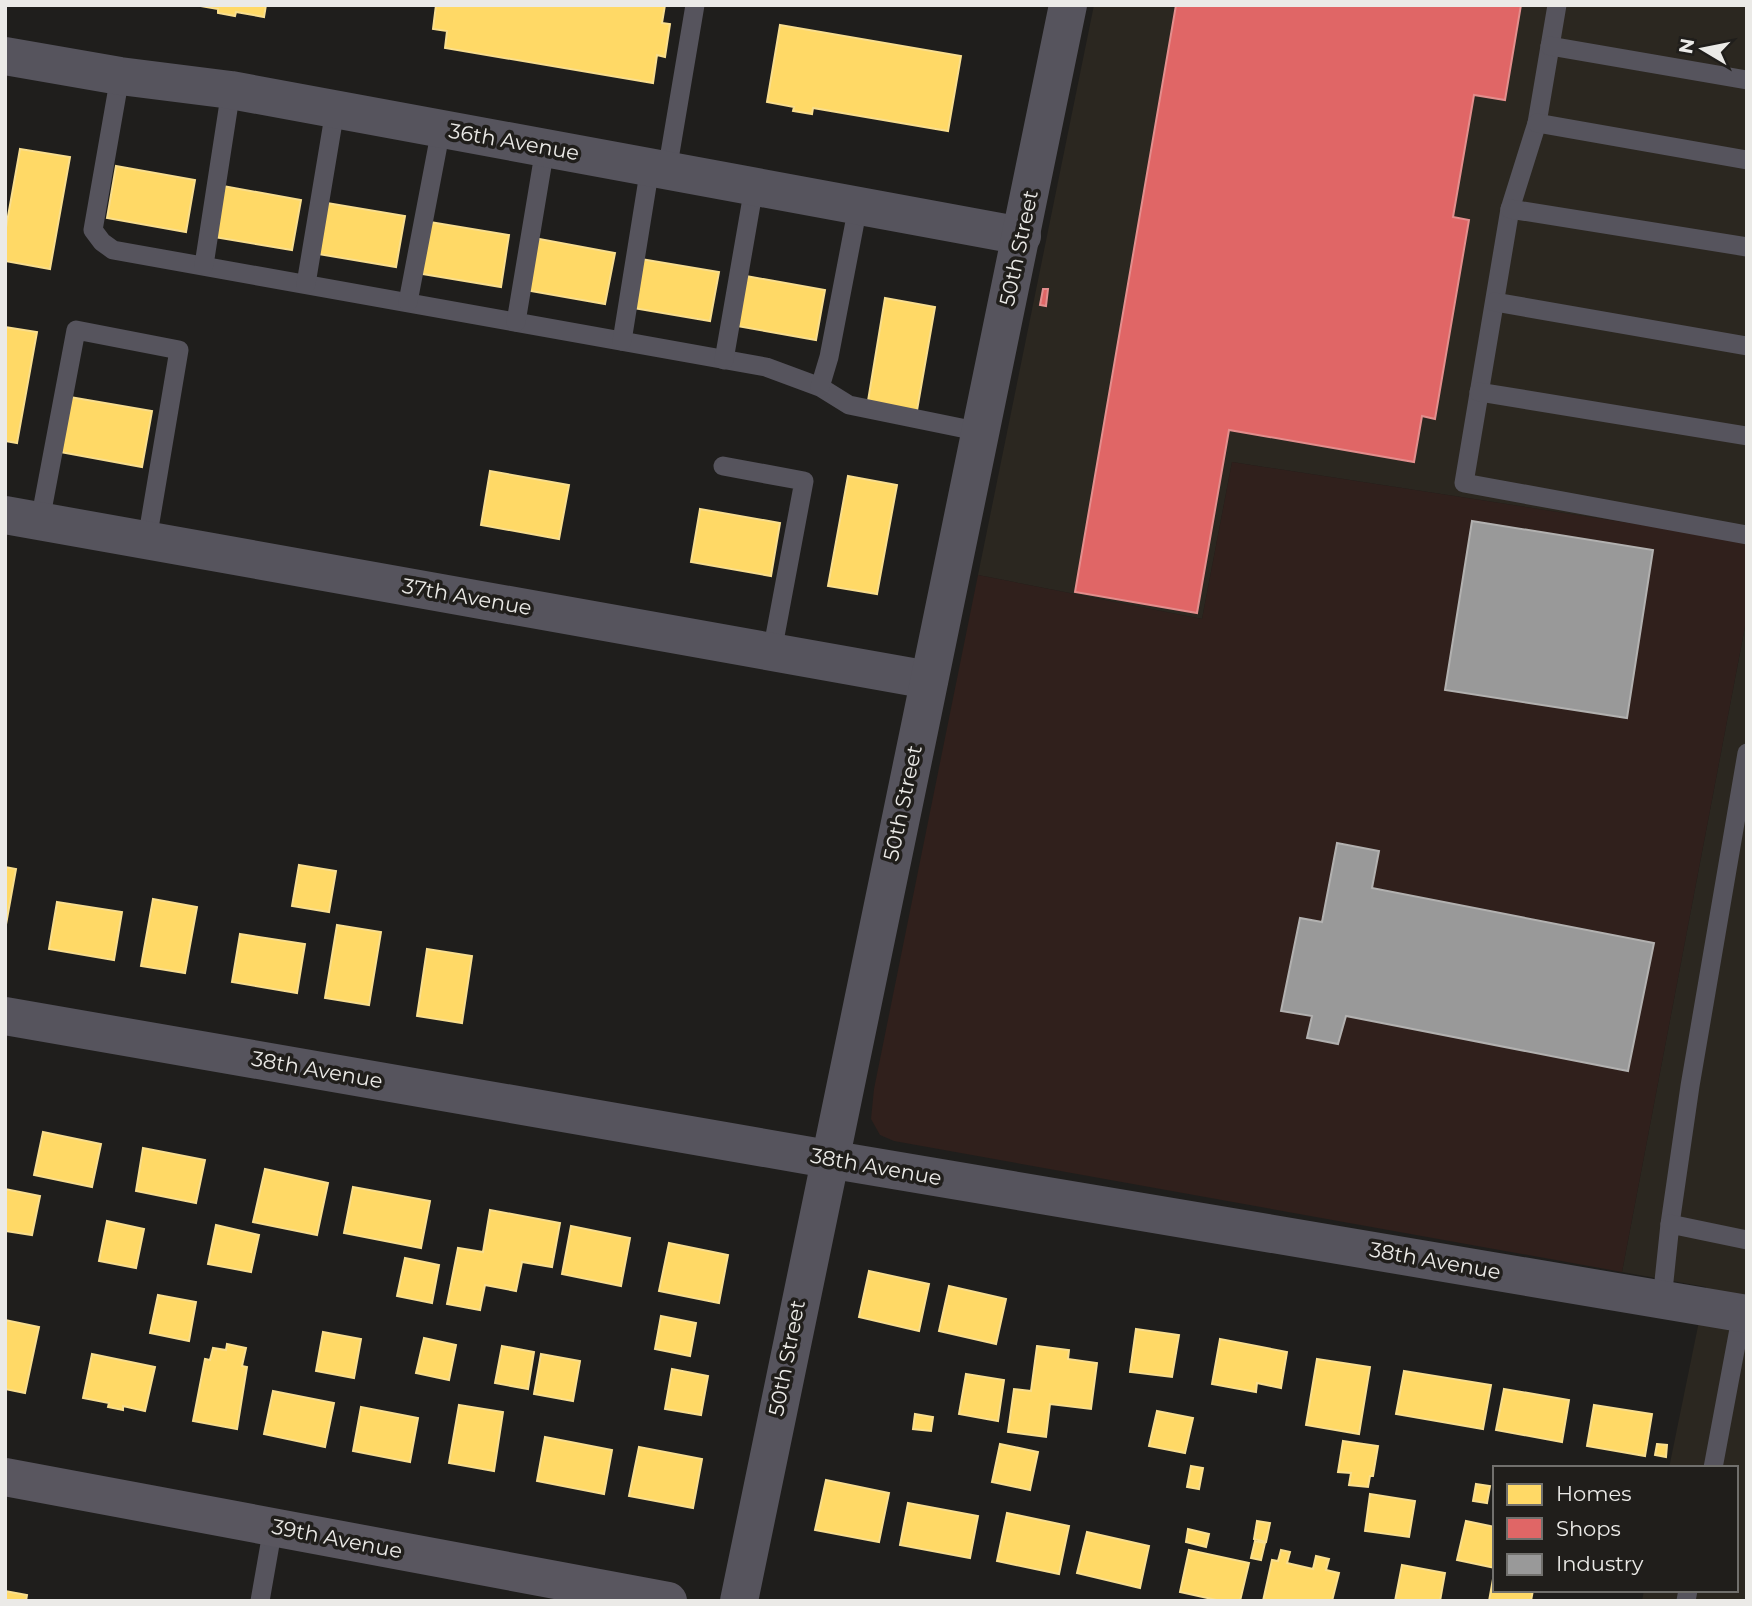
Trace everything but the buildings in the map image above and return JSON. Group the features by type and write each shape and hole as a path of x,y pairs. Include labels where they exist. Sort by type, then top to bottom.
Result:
{"main road":[{"name":"39th Avenue","path":"5,1477 668,1601"}],"street":[{"name":"50th Street","path":"739,1601 1068,5"},
{"name":"36th Avenue","path":"5,56 120,76 231,90 1022,236"},
{"name":"37th Avenue","path":"23,518 929,680"},
{"name":"38th Avenue","path":"5,1016 1745,1314"}],"lane":[{"path":"622,341 695,5"},
{"path":"1558,5 1537,123 1510,209 1464,483 1747,535"},
{"path":"1550,46 1747,80"},
{"path":"120,76 93,230 102,242 113,250 766,367 820,387 849,405 981,432"},
{"path":"204,265 231,90"},
{"path":"306,284 335,110"},
{"path":"1537,123 1747,160"},
{"path":"408,302 440,129"},
{"path":"516,322 545,148"},
{"path":"724,360 754,187"},
{"path":"820,387 829,357 858,206"},
{"path":"1510,209 1747,247"},
{"path":"1495,302 1747,346"},
{"path":"23,518 76,330 179,350 147,540"},
{"path":"1479,392 1747,436"},
{"path":"723,466 804,481 772,652"},
{"path":"1662,1300 1690,1086 1747,753"},
{"path":"1670,1224 1747,1240"},
{"path":"1714,1466 1738,1391 1745,1314"},
{"path":"260,1601 273,1527"}],"shaded area":[{"path":"1094,5 1747,5 1747,541 1232,462 1202,619 978,575"},
{"path":"1232,462 1747,541 1747,616 1622,1272 894,1141 880,1135 871,1119 874,1089 978,575 1202,619"},
{"path":"1747,616 1747,1601 1642,1601 1644,1592 1738,1592 1738,1466 1669,1466 1706,1287 1622,1272"}]}
